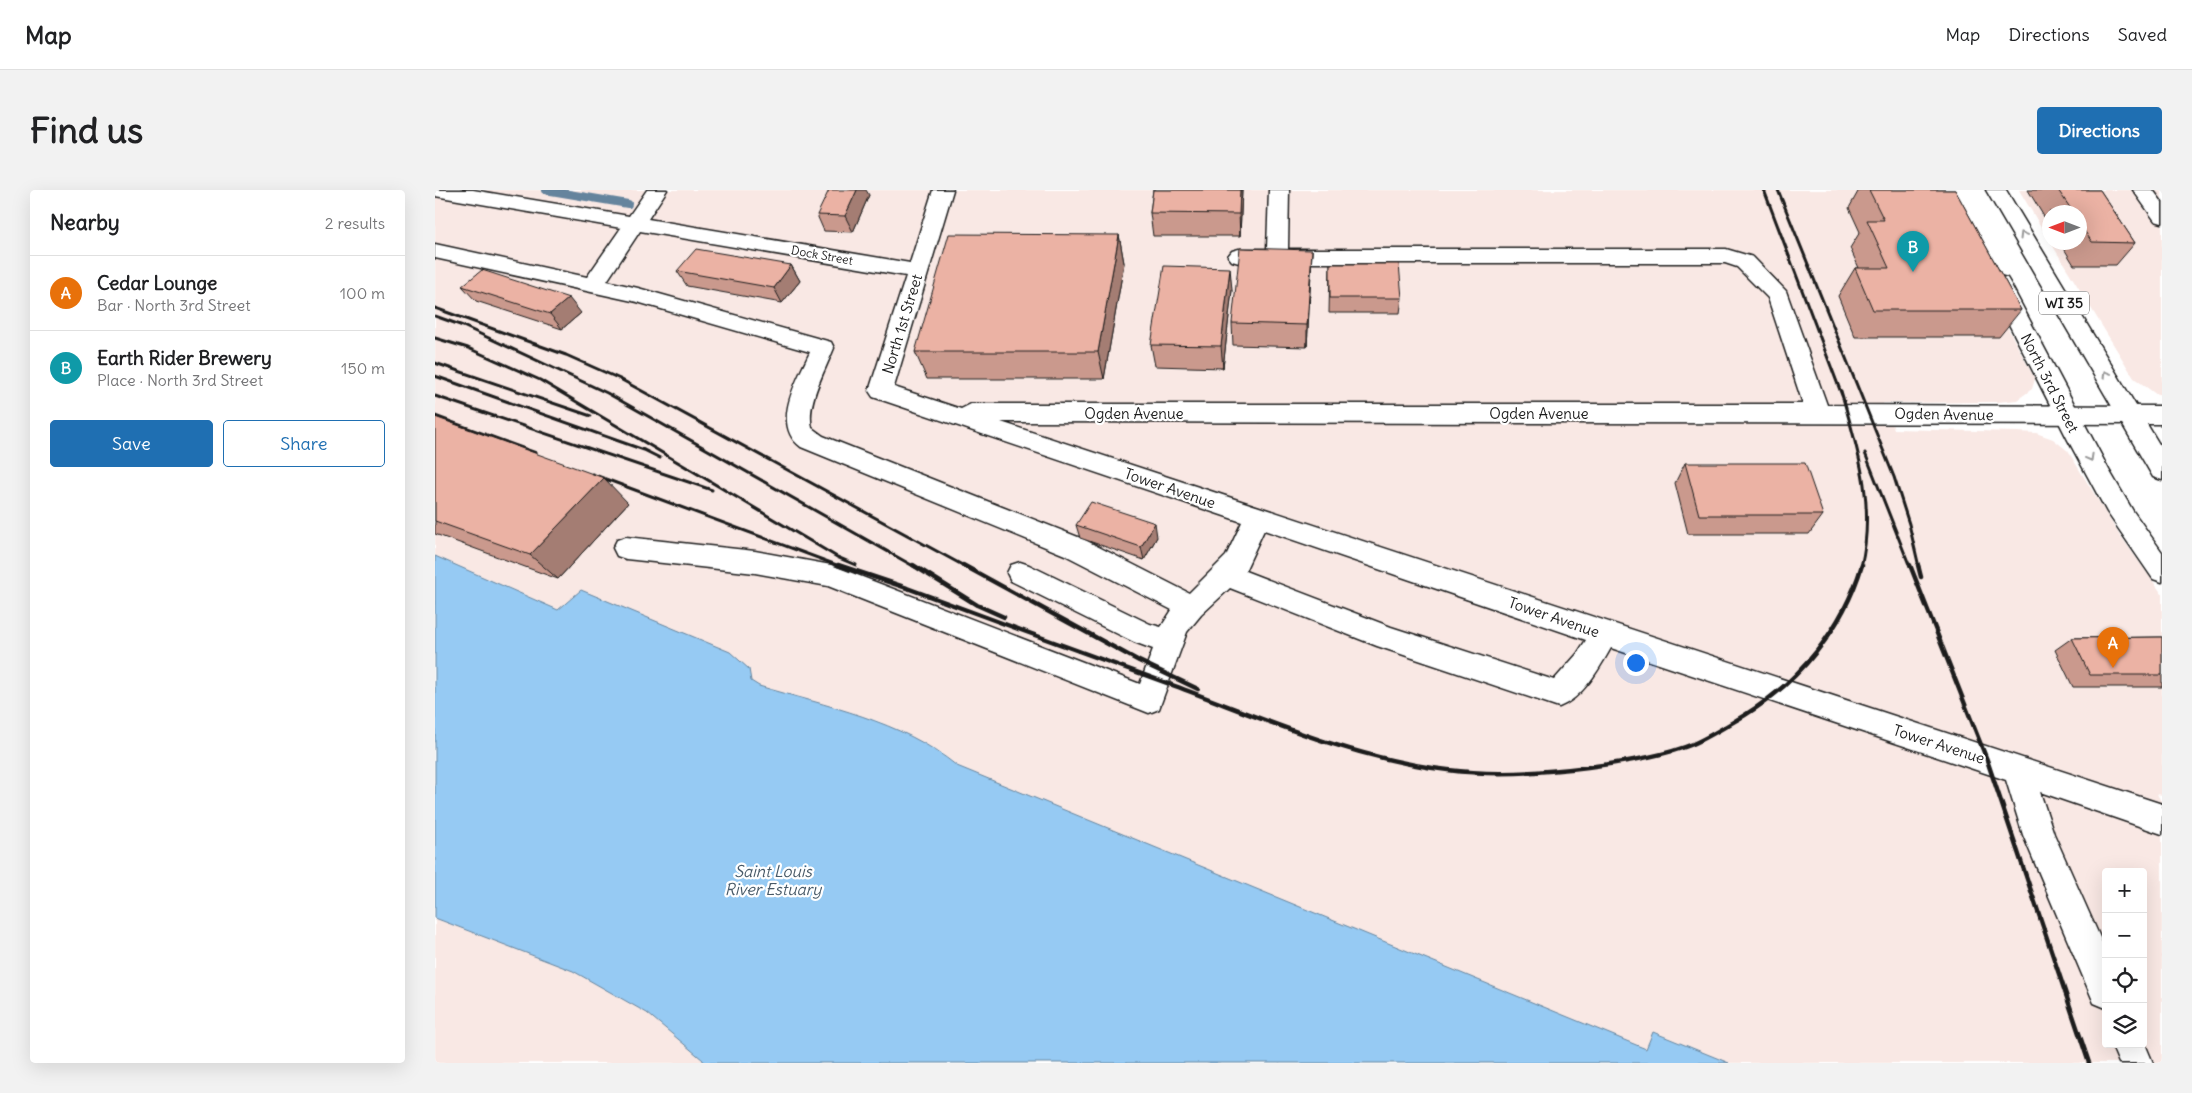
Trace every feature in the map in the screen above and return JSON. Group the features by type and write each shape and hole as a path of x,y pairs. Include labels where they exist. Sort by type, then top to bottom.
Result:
{"street":[{"name":"Dock Street","path":"435,190 727,239 928,260"},
{"path":"593,285 657,190"},
{"name":"North 1st Street","path":"943,190 928,260 881,391 947,413"},
{"path":"1277,256 1279,190"},
{"name":"WI 35","path":"1996,190 2162,470"},
{"path":"2143,190 2162,216"},
{"path":"435,251 638,295 823,348 797,416 800,430 804,436 833,451 1074,547 1191,607"},
{"path":"1239,256 1726,256 1745,262 1766,282 1777,296 1818,413"},
{"name":"North 3rd Street","path":"1991,268 2066,416 2127,524 2162,571"},
{"name":"Ogden Avenue","path":"947,413 2162,415"},
{"name":"Tower Avenue","path":"947,413 2162,819"},
{"path":"626,548 811,571 831,576 1149,700 1175,626 1191,607 1226,575 1241,554 1257,517"},
{"path":"1020,572 1144,634 1169,641"},
{"path":"1226,575 1387,638 1559,694 1587,663 1605,634"},
{"path":"2019,770 2039,835 2102,982"},
{"path":"2130,1048 2136,1063"}],"shaded area":[{"path":"435,190 1934,190 2035,379 2032,389 2017,400 1998,402 1883,403 1894,429 2036,433 2053,439 2068,451 2115,528 2162,594 2162,795 2157,794 2162,803 2162,1063 1729,1063 1654,1032 1646,1049 957,766 941,753 878,721 759,686 622,608 581,590 559,610 435,556"},
{"path":"2019,190 2162,190 2162,395 2157,395 2134,378 2055,250 2087,250 2087,205 2042,205 2042,228"},
{"path":"435,918 573,971 647,1013 703,1060 703,1063 435,1063"}],"water":[{"name":"Saint Louis River Estuary","path":"435,556 558,610 581,590 730,652 749,669 751,681 759,686 862,716 887,726 935,750 957,766 1646,1049 1653,1032 1729,1063 703,1063 703,1060 647,1013 573,971 435,918"}],"building":[{"path":"829,190 857,190 845,216 817,215"},
{"path":"1153,190 1240,190 1239,214 1150,213"},
{"path":"1869,190 1955,190 2021,310 1873,310 1855,268 1889,268 1867,220 1884,220"},
{"path":"2058,190 2100,190 2135,243 2092,242 2087,235 2087,205 2068,205"},
{"path":"949,234 1119,235 1098,352 915,352"},
{"path":"1240,248 1312,250 1307,325 1232,323"},
{"path":"696,249 791,265 774,288 677,271"},
{"path":"1330,264 1399,264 1402,298 1330,298"},
{"path":"1164,266 1230,268 1221,346 1151,345"},
{"path":"482,270 569,298 550,314 462,286"},
{"path":"435,417 604,478 530,555 435,521"},
{"path":"1685,463 1805,463 1823,515 1699,515"},
{"path":"1091,502 1155,523 1141,547 1076,525"},
{"path":"2162,637 2162,675 2090,675 2072,638"}],"waterway":[{"path":"545,190 628,204"}],"railway":[{"path":"1764,190 1843,397"},
{"path":"1778,190 1894,477 1909,524 1919,567"},
{"path":"435,308 566,355 620,379 966,567"},
{"path":"435,316 463,326 607,393 915,567"},
{"path":"435,338 468,348 540,380 837,557 856,565"},
{"path":"435,363 591,416"},
{"path":"435,376 644,450 660,458"},
{"path":"1841,391 1843,397"},
{"path":"435,396 712,490"},
{"path":"1843,397 1859,456 1866,500 1867,522 1861,567"},
{"path":"435,416 536,453"},
{"path":"1865,453 1910,567"},
{"path":"592,474 842,567"},
{"path":"838,565 907,588 1275,724 1343,747 1413,765 1465,772 1500,773 1570,769 1613,763 1669,752 1700,741 1765,701 1801,669 1831,631 1854,588 1862,565"},
{"path":"913,565 977,605 1004,617"},
{"path":"963,565 1139,661 1198,689"},
{"path":"1910,565 1987,760 2089,1063"},
{"path":"1918,565 1921,577"}],"place":[{"name":"Earth Rider Brewery","path":"1913,272"},
{"name":"Cedar Lounge","path":"2113,668"}]}
